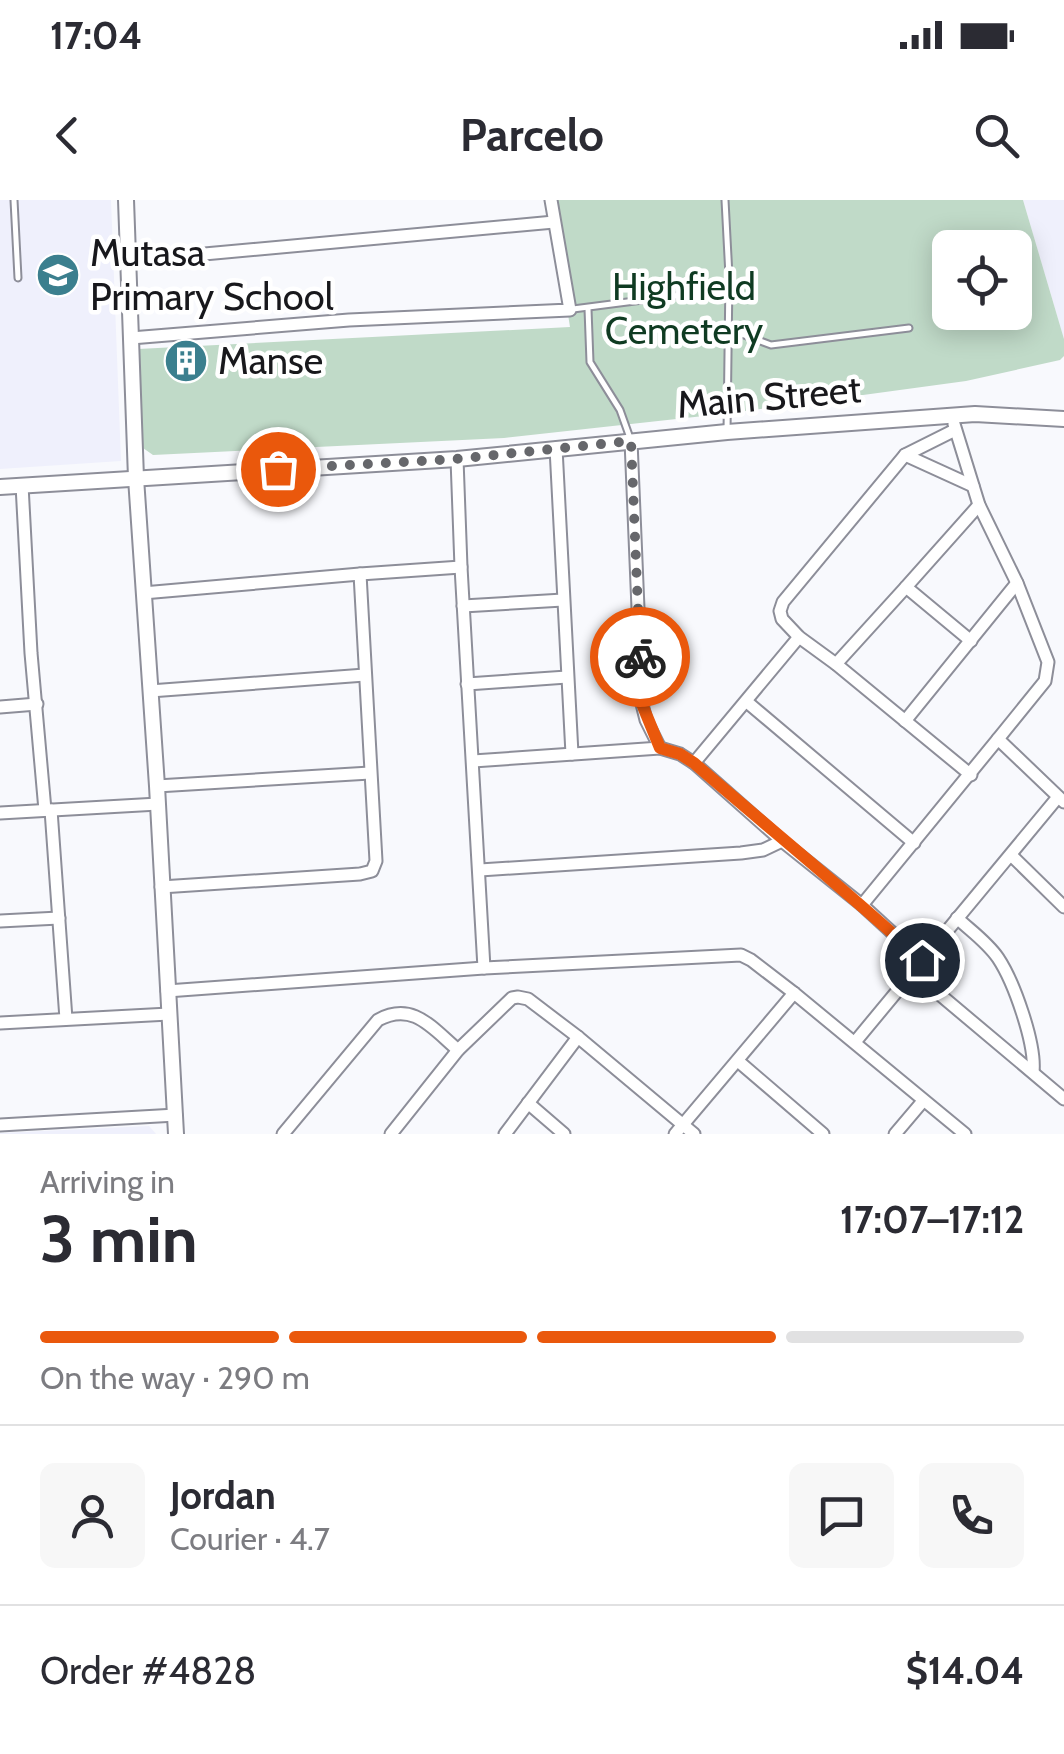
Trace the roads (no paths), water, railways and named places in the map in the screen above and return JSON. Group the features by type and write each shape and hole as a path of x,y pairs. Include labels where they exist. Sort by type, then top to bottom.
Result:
{"street":[{"path":"126,200 136,478 176,1134"},
{"path":"131,338 350,320 570,310 550,200"},
{"path":"128,261 554,222"},
{"name":"Main Street","path":"0,487 456,459 726,432 954,423 975,414 1064,419"},
{"path":"862,905 971,775 1047,674 1048,662 980,505 954,423 905,455 783,602 780,611 799,638 971,775"},
{"path":"631,441 642,704 660,748"},
{"path":"556,448 572,754"},
{"path":"905,455 974,486"},
{"path":"456,459 484,968"},
{"path":"22,485 32,654 66,1019"},
{"path":"836,664 980,505"},
{"path":"144,593 460,568"},
{"path":"161,887 372,871 376,862 360,574"},
{"path":"904,721 1017,583"},
{"path":"906,587 971,641"},
{"path":"463,606 563,600"},
{"path":"694,763 799,638"},
{"path":"150,691 365,675"},
{"path":"468,684 567,677"},
{"path":"748,702 914,843"},
{"path":"0,706 38,704"},
{"path":"855,1042 1061,799 998,739"},
{"path":"473,761 660,748 680,754 922,960"},
{"path":"157,786 370,772"},
{"path":"0,813 158,804"},
{"path":"480,870 741,853 763,850 782,841"},
{"path":"1010,855 1064,907"},
{"path":"0,921 59,918"},
{"path":"957,918 990,950 1008,977 1032,1046 1033,1072"},
{"path":"167,991 484,968 742,955 965,1134"},
{"path":"913,972 1064,1099"},
{"path":"390,1134 458,1050 518,996 528,999 578,1037 684,1131 794,993"},
{"path":"283,1134 378,1020 390,1014 406,1012 419,1018 458,1050"},
{"path":"0,1023 169,1014"},
{"path":"504,1134 578,1037"},
{"path":"738,1061 823,1134"},
{"path":"895,1134 923,1101"},
{"path":"528,1104 564,1134"},
{"path":"0,1125 176,1115"}],"lane":[{"path":"14,200 18,278"},
{"path":"725,200 726,432"},
{"path":"570,310 728,290"},
{"path":"588,308 590,362 620,410 631,441"},
{"path":"728,329 771,345 909,328"}],"place":[{"name":"Mutasa Primary School","path":"58,275"},
{"name":"Manse","path":"186,361"}],"park label":[{"name":"Highfield Cemetery","path":"684,308"}]}
